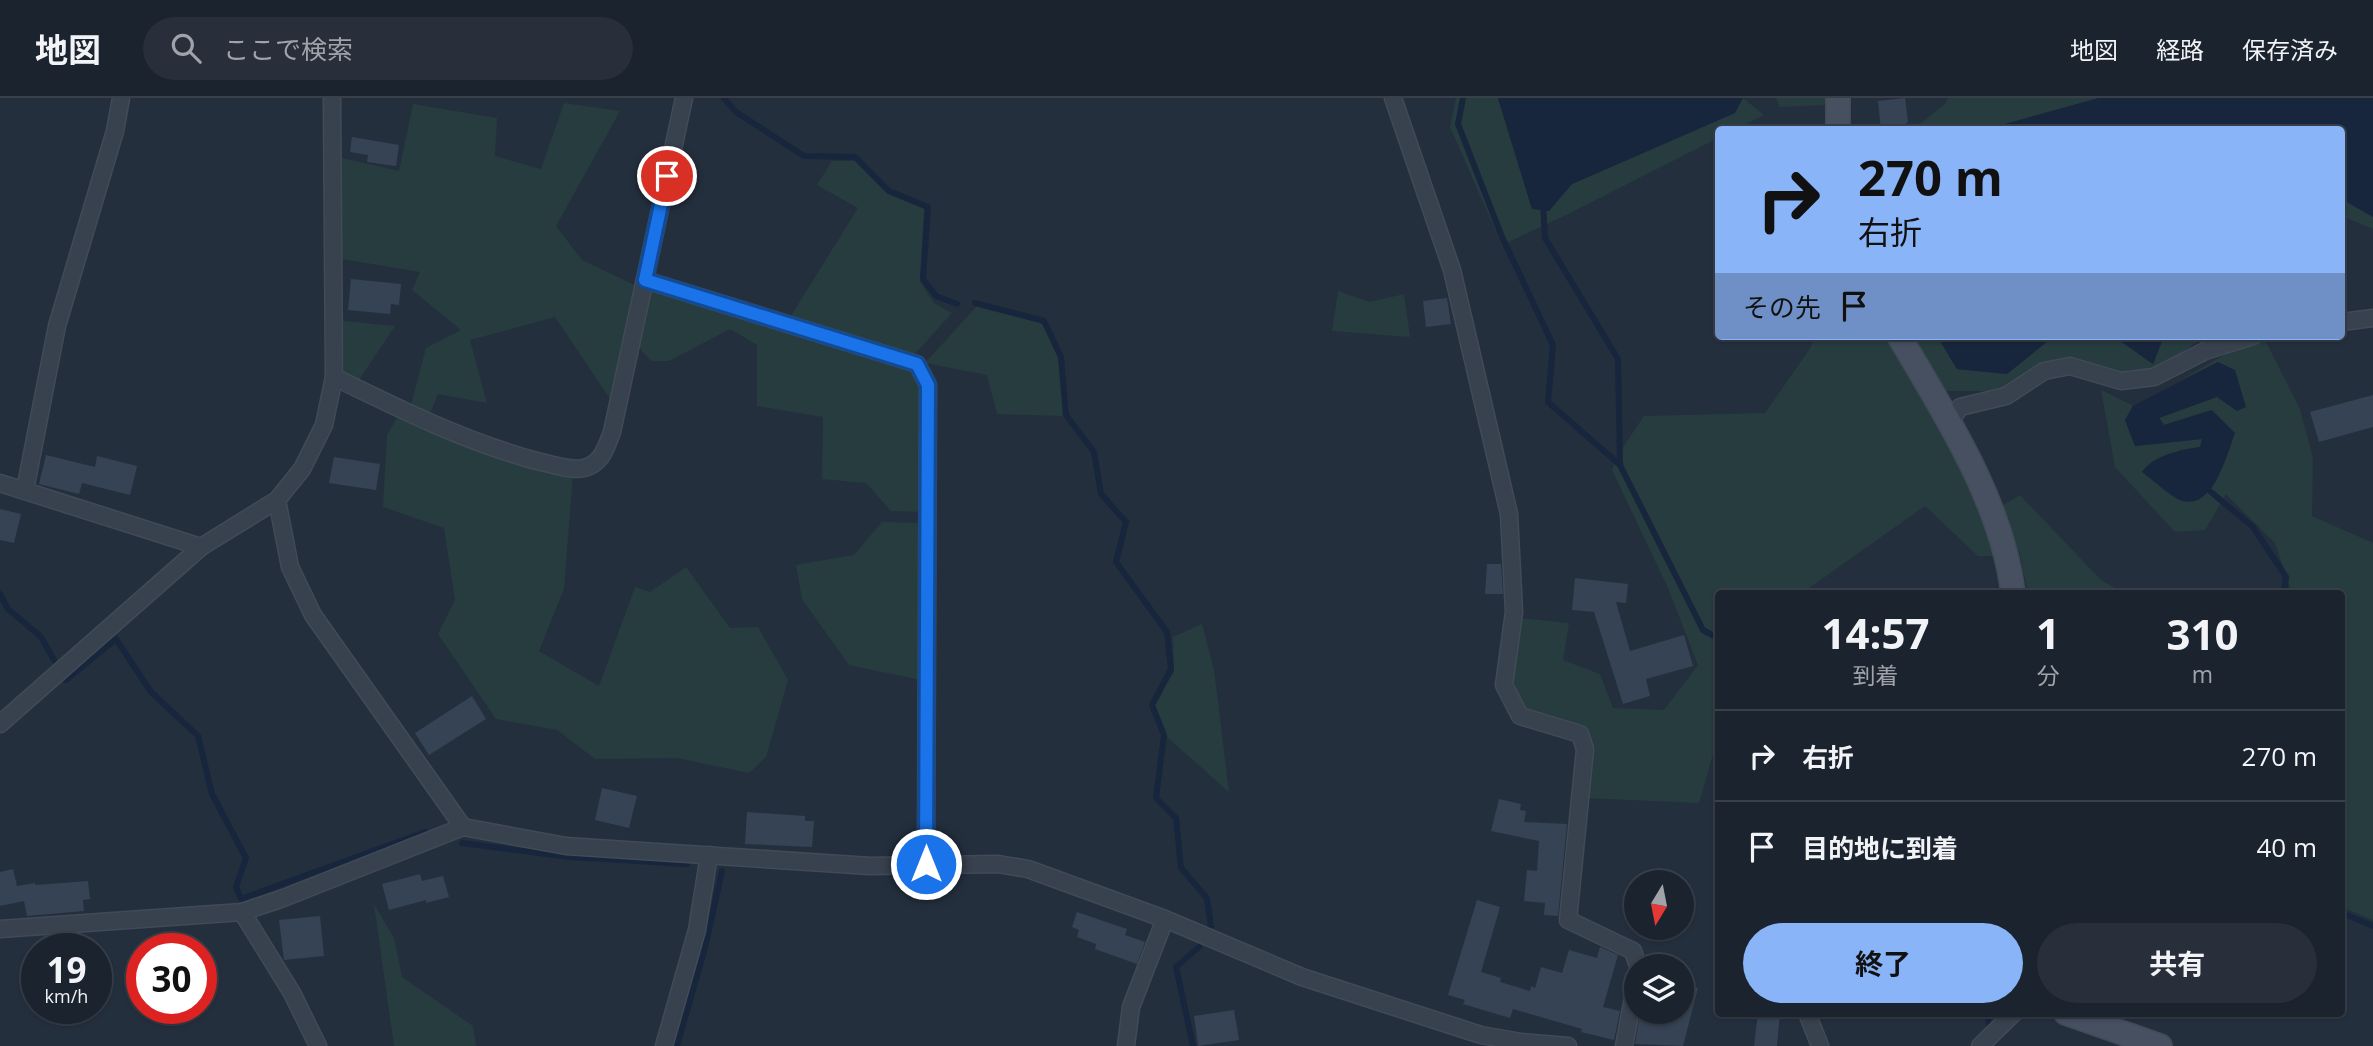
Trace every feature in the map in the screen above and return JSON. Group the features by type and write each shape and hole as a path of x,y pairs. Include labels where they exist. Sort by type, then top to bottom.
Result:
{"street":[{"path":"25,490 57,326 115,131 121,98"},
{"path":"0,724 201,547 277,499 302,469 324,425 334,377 332,98"},
{"path":"334,377 404,411 507,453 558,466 585,468 603,457 612,432 684,98"},
{"path":"1393,98 1452,270 1508,514 1514,612 1504,685 1520,716 1580,734 1585,749 1568,920 1633,951 1634,954"},
{"path":"1838,98 1838,126"},
{"path":"645,280 917,364 928,385 926,864"},
{"path":"2345,322 2373,318"},
{"path":"1901,340 1950,422 1985,496 2010,570 2013,590"},
{"path":"1950,422 1960,407 2006,396 2044,371 2070,366 2121,381 2154,377 2205,352 2241,340"},
{"path":"0,483 201,547"},
{"path":"277,499 290,568 313,615 463,827"},
{"path":"0,929 242,912 463,827 566,846 709,856 870,866 998,864 1028,869 1165,919 1302,977 1482,1035 1567,1046"},
{"path":"664,1046 697,930 709,856"},
{"path":"242,912 292,993 318,1046"},
{"path":"1126,1046 1131,1007 1165,919"},
{"path":"1809,1017 1820,1046"},
{"path":"1980,1046 2010,1017"},
{"path":"2077,1017 2160,1046"},
{"path":"1624,1046 1628,1024"}],"green space":[{"path":"1456,98 1498,98 1532,209 1572,184 1734,113 1743,98 1764,115 1742,126 1715,126 1715,140 1502,245 1450,127"},
{"path":"1776,98 1828,98 1828,105 1780,107"},
{"path":"1948,98 2099,98 1998,126 1917,126 1945,104"},
{"path":"564,103 620,111 556,226 582,260 637,286 612,402 555,317 470,340 487,403 438,394 430,414 411,405 426,348 461,330 412,290 420,272 342,259 341,158 399,171 413,104 497,118 495,156 541,169"},
{"path":"832,161 856,161 886,193 924,209 920,282 934,303 952,313 912,357 789,319 858,208 817,185"},
{"path":"2345,201 2373,217 2373,229 2345,217"},
{"path":"649,289 910,370 920,385 922,512 891,511 866,483 822,479 823,417 757,406 757,345 730,329 669,361 651,361 637,345"},
{"path":"1338,291 1370,302 1404,294 1410,337 1332,331"},
{"path":"977,306 1042,323 1060,357 1064,416 997,414 987,375 925,363"},
{"path":"343,321 395,326 359,380 344,374"},
{"path":"1813,340 1889,340 1943,429 1980,502 1994,556 1978,556 1925,506 1806,590 1715,590 1715,747 1699,803 1585,798 1590,734 1560,720 1524,711 1512,684 1520,618 1569,623 1563,660 1600,674 1613,708 1664,710 1698,665 1668,588 1612,470 1621,450 1644,416 1765,413"},
{"path":"1915,340 1939,340 1957,369 2007,374 2049,340 2119,340 2153,364 2162,340 2199,340 2162,367 2127,373 2053,360 2002,391 1944,391"},
{"path":"2265,340 2300,409 2313,458 2312,516 2373,543 2373,920 2345,908 2345,590 2291,590 2275,543 2226,494 2205,530 2175,532 2115,467 2101,390 2133,406 2125,420 2135,446 2202,439 2201,445 2212,410 2164,425 2159,418 2217,396 2237,411 2218,362 2179,381 2236,348","holes":["2200,447 2182,501 2179,450"]},
{"path":"398,416 573,474 564,589 539,651 599,686 635,587 650,592 686,567 730,628 758,627 788,680 766,757 749,773 677,758 595,759 557,730 496,719 438,634 455,600 444,528 383,507 387,435"},
{"path":"2020,495 2101,580 2119,590 2027,590 2019,551 2000,507"},
{"path":"882,522 920,523 921,680 849,665 802,599 796,565 854,555"},
{"path":"1202,624 1214,670 1229,792 1167,737 1154,704 1174,672 1173,637"},
{"path":"374,904 394,938 402,977 473,1026 476,1046 394,1046"}],"water":[{"path":"1498,98 1743,98 1735,113 1572,184 1549,211 1532,209"},
{"path":"2099,98 2373,98 2373,217 2345,201 2345,126 1998,126"},
{"path":"1939,340 2049,340 2007,374 1957,369"},
{"path":"2119,340 2162,340 2153,364"},
{"path":"2218,362 2235,370 2246,407 2237,411 2217,397 2159,418 2164,425 2212,410 2235,433 2218,478 2211,489 2194,501 2183,501 2168,493 2142,472 2160,457 2200,447 2202,439 2135,446 2125,420 2133,406"}],"building":[{"path":"1905,98 1908,122 1903,126 1881,126 1878,101"},
{"path":"352,137 399,145 396,166 367,162 368,155 350,152"},
{"path":"351,279 401,284 399,305 391,304 390,314 348,310"},
{"path":"1447,298 1451,324 1426,327 1423,301"},
{"path":"2373,395 2373,427 2319,442 2310,412"},
{"path":"46,455 95,467 97,456 137,466 130,495 82,483 79,494 39,484"},
{"path":"334,457 380,464 376,490 329,483"},
{"path":"0,509 21,514 14,543 0,540"},
{"path":"1487,564 1501,564 1503,594 1485,594"},
{"path":"1575,578 1628,584 1626,603 1616,602 1630,651 1684,635 1693,666 1646,679 1650,696 1623,704 1594,612 1572,610"},
{"path":"472,696 486,719 429,755 415,733"},
{"path":"602,788 637,796 629,828 595,820"},
{"path":"1499,799 1521,804 1520,810 1526,811 1524,822 1567,824 1558,916 1544,915 1545,903 1524,901 1527,870 1537,871 1539,841 1491,831"},
{"path":"747,812 805,816 805,821 814,821 812,847 745,844"},
{"path":"13,869 17,886 88,881 90,899 83,900 84,911 27,916 24,901 0,906 0,872"},
{"path":"420,874 422,881 443,876 449,897 389,910 382,884"},
{"path":"1477,900 1500,907 1481,972 1501,978 1500,982 1530,991 1531,986 1535,988 1541,967 1562,973 1569,950 1597,958 1600,947 1618,955 1603,1007 1620,1011 1614,1040 1513,1009 1510,1018 1463,1004 1465,1000 1448,995"},
{"path":"1077,912 1127,929 1125,935 1145,942 1137,964 1095,949 1096,944 1077,937 1079,930 1072,927"},
{"path":"320,916 324,956 284,960 279,920"},
{"path":"1694,987 1698,988 1694,1003"},
{"path":"1234,1010 1239,1040 1198,1046 1194,1016"},
{"path":"1758,1017 1780,1017 1777,1046 1754,1046"},
{"path":"1638,1024 1689,1024 1683,1046 1635,1044"}],"waterway":[{"path":"724,98 736,112 804,156 855,157 889,191 928,207 923,279 936,296 957,304"},
{"path":"1463,98 1458,124 1502,237 1553,345 1548,402 1620,465"},
{"path":"1543,203 1545,238 1618,359 1620,465 1703,630 1715,636"},
{"path":"975,303 1044,321 1061,357 1066,415 1094,452 1101,494 1126,522 1116,562 1167,632 1171,669 1152,705 1164,735 1156,798 1176,818 1181,868 1207,898 1211,927"},
{"path":"2211,492 2253,527 2286,577 2284,590"},
{"path":"0,594 8,609 41,637 54,660"},
{"path":"66,680 116,639 151,692 198,736 212,794 246,858 236,887 241,899 425,832"},
{"path":"462,843 569,857 687,864"},
{"path":"677,1046 705,948 722,871"},
{"path":"2345,914 2373,926"},
{"path":"1193,1046 1176,967 1199,947"},
{"path":"1988,1017 1989,1029"}],"route":[{"path":"667,176 645,280 917,364 928,385 926,864"}]}
